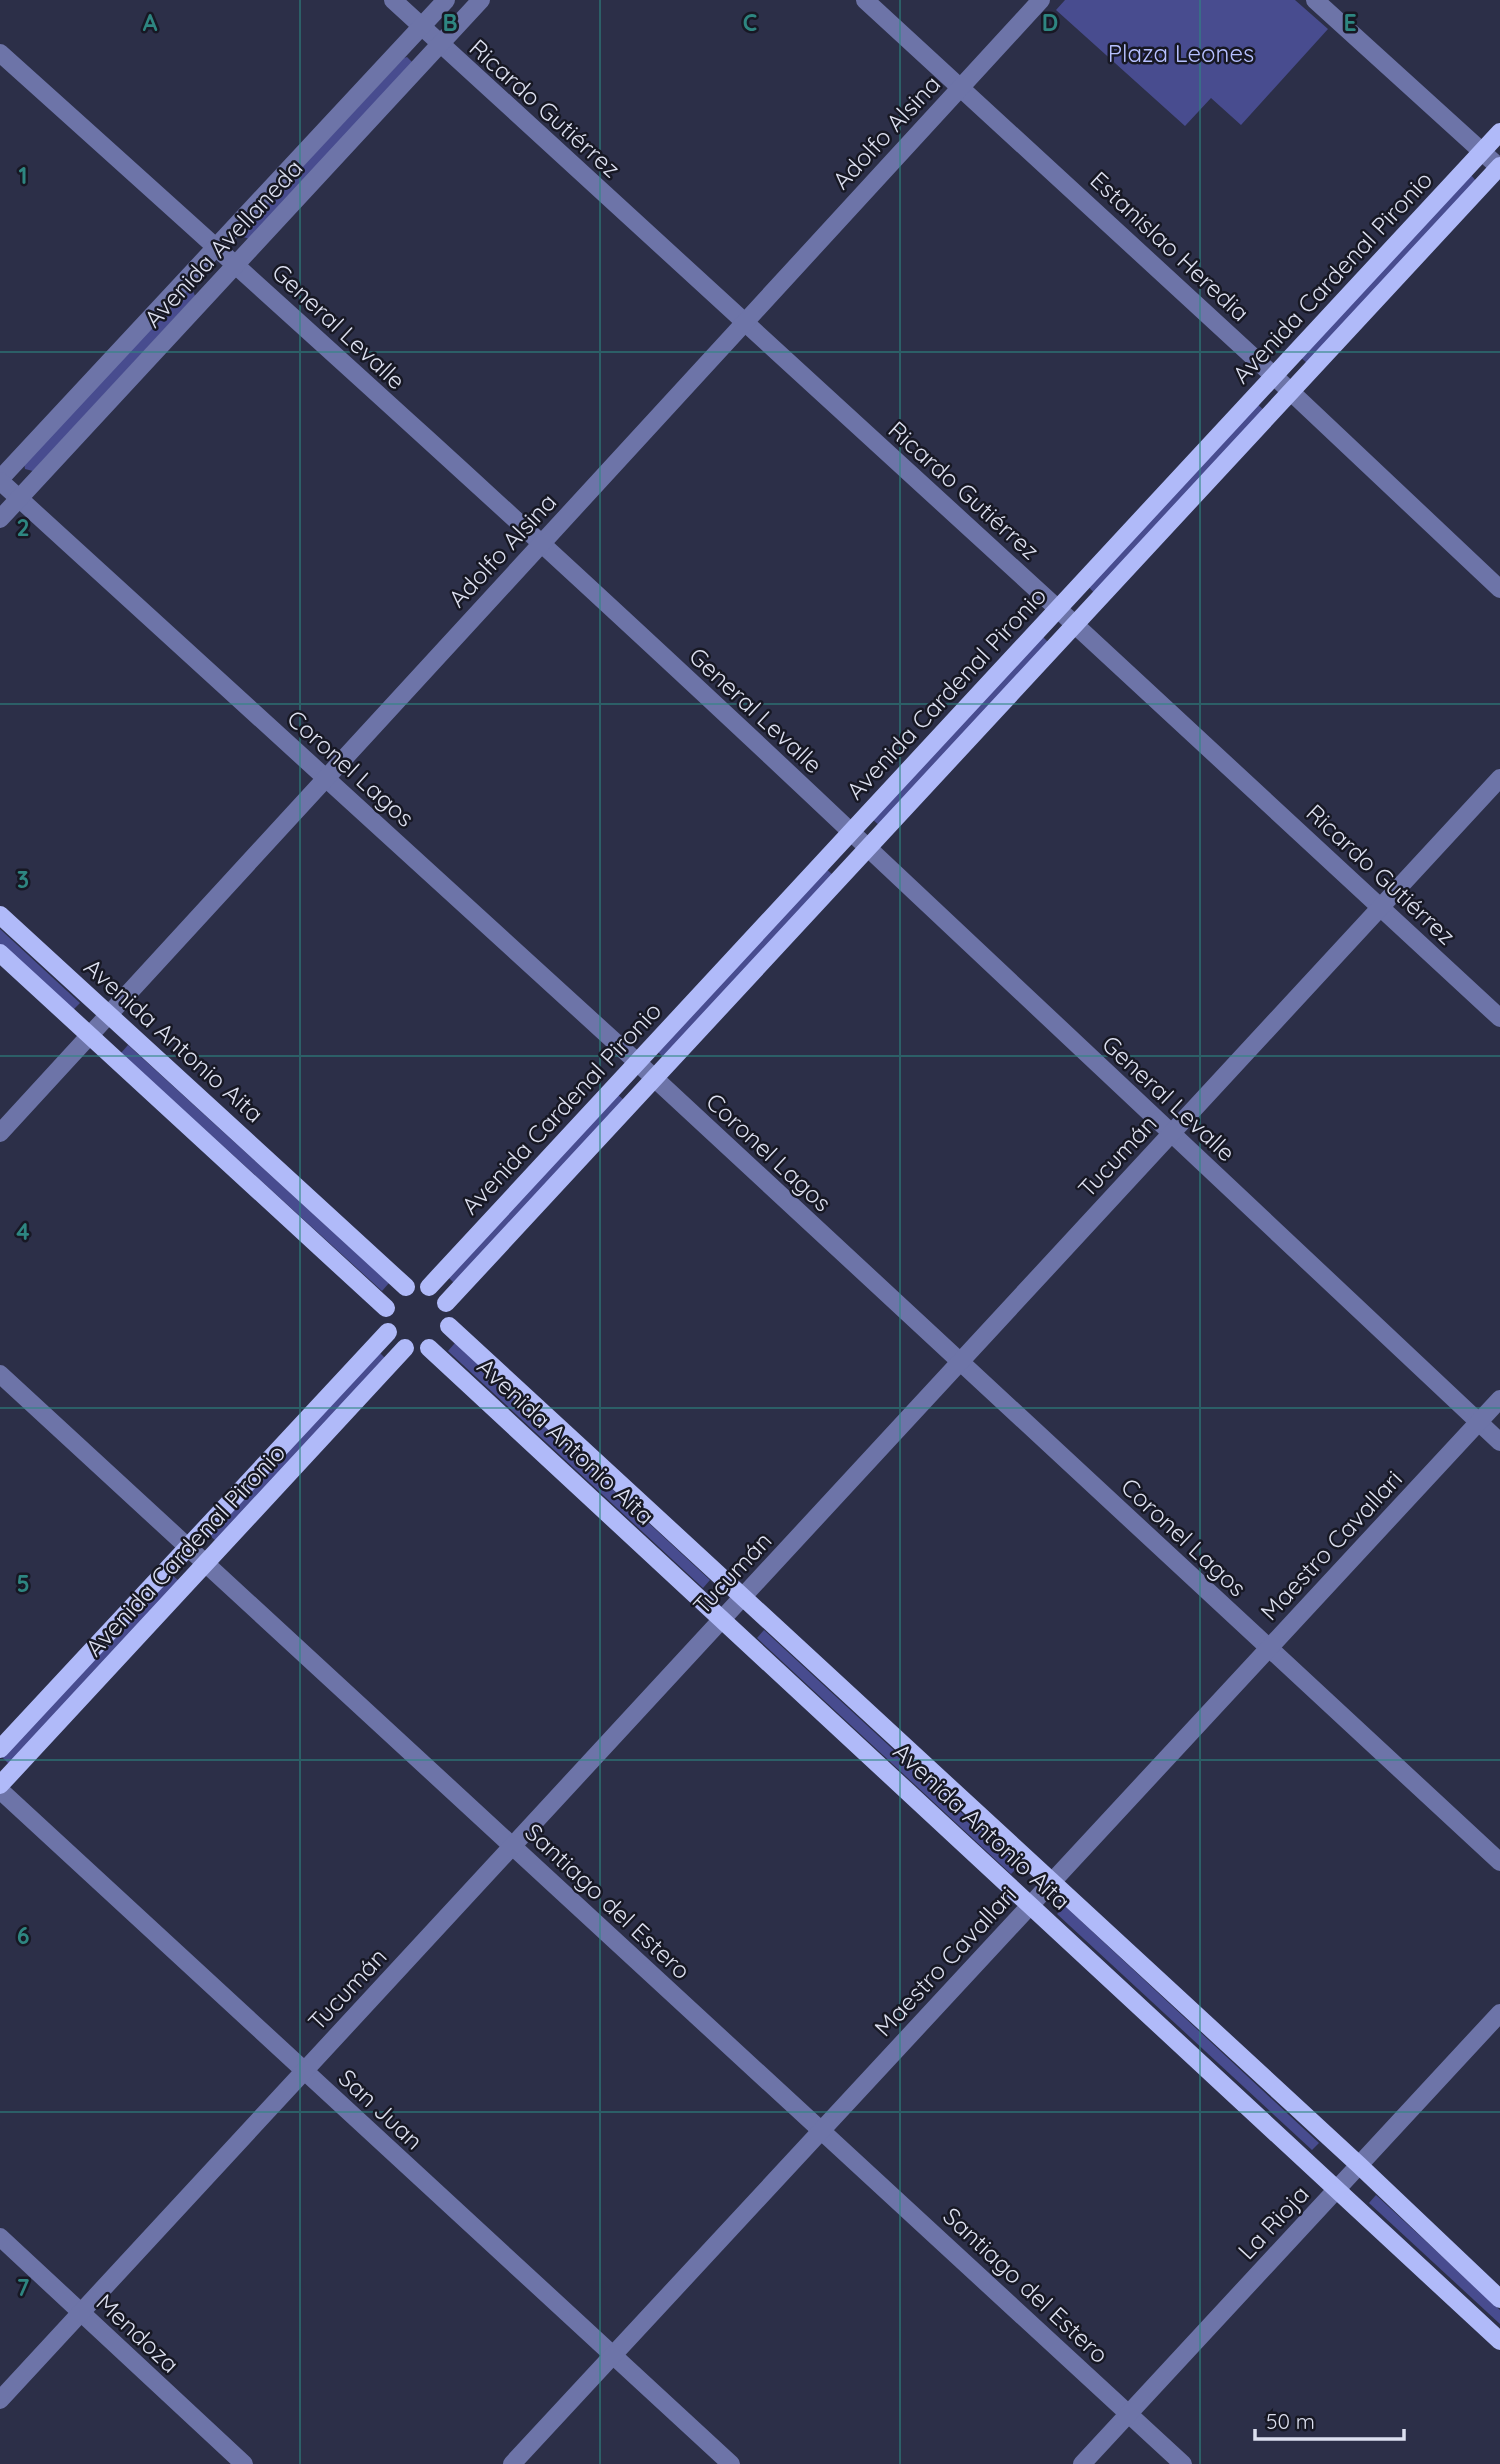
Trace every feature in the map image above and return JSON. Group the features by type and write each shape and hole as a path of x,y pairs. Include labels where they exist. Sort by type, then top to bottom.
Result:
{"main road":[{"name":"Avenida Cardenal Pironio","path":"429,1287 1500,132"},
{"name":"Avenida Cardenal Pironio","path":"446,1303 1500,167"},
{"name":"Avenida Antonio Aita","path":"0,915 406,1287"},
{"path":"0,953 386,1308"},
{"path":"406,1287 429,1287 439,1293 446,1303 449,1326 443,1338 429,1348 405,1348 394,1341 388,1332 384,1317 386,1308 395,1293 406,1287"},
{"name":"Avenida Antonio Aita","path":"449,1326 1359,2165 1500,2299"},
{"name":"Avenida Cardenal Pironio","path":"0,1749 388,1332"},
{"name":"Avenida Cardenal Pironio","path":"0,1787 405,1348"},
{"name":"Avenida Antonio Aita","path":"429,1348 1500,2341"}],"street":[{"name":"Ricardo Gutiérrez","path":"393,0 1058,608 1500,1018"},
{"name":"Avenida Avellaneda","path":"0,480 446,0"},
{"name":"Avenida Avellaneda","path":"0,519 481,0"},
{"name":"Estanislao Heredia","path":"865,0 1291,392 1500,589"},
{"name":"Adolfo Alsina","path":"0,1133 1041,0"},
{"path":"1315,0 1500,167"},
{"name":"General Levalle","path":"0,53 216,246 541,544 1500,1442"},
{"name":"Coronel Lagos","path":"0,480 637,1062 1500,1862"},
{"name":"Tucumán","path":"0,2400 1500,778"},
{"name":"Santiago del Estero","path":"0,1374 1183,2464"},
{"name":"Maestro Cavallari","path":"512,2464 1500,1399"},
{"name":"San Juan","path":"0,1787 731,2464"},
{"name":"La Rioja","path":"1082,2464 1500,2013"},
{"name":"Mendoza","path":"0,2238 244,2464"}],"green space":[{"name":"Plaza Leones","path":"1065,0 1295,0 1328,29 1241,125 1211,98 1185,126 1056,10"},
{"path":"407,57 412,62 250,239 243,237 243,230"},
{"path":"1470,174 1477,182 1308,364 1300,357"},
{"path":"188,289 193,291 195,296 33,471 25,469 24,463"},
{"path":"1257,404 1265,411 1095,594 1088,586"},
{"path":"1042,636 1049,643 880,826 872,819"},
{"path":"825,868 833,875 664,1058 656,1050"},
{"path":"0,929 80,1003 73,1010 0,944"},
{"path":"128,1045 389,1283 382,1291 121,1053"},
{"path":"617,1094 625,1101 455,1284 448,1277"},
{"path":"455,1343 710,1580 703,1588 448,1351"},
{"path":"378,1351 386,1359 216,1541 208,1534"},
{"path":"171,1574 179,1581 9,1764 2,1757"},
{"path":"764,1630 1019,1866 1011,1874 757,1638"},
{"path":"1065,1906 1319,2143 1312,2150 1057,1914"},
{"path":"1376,2195 1500,2310 1500,2324 1369,2203"}]}
